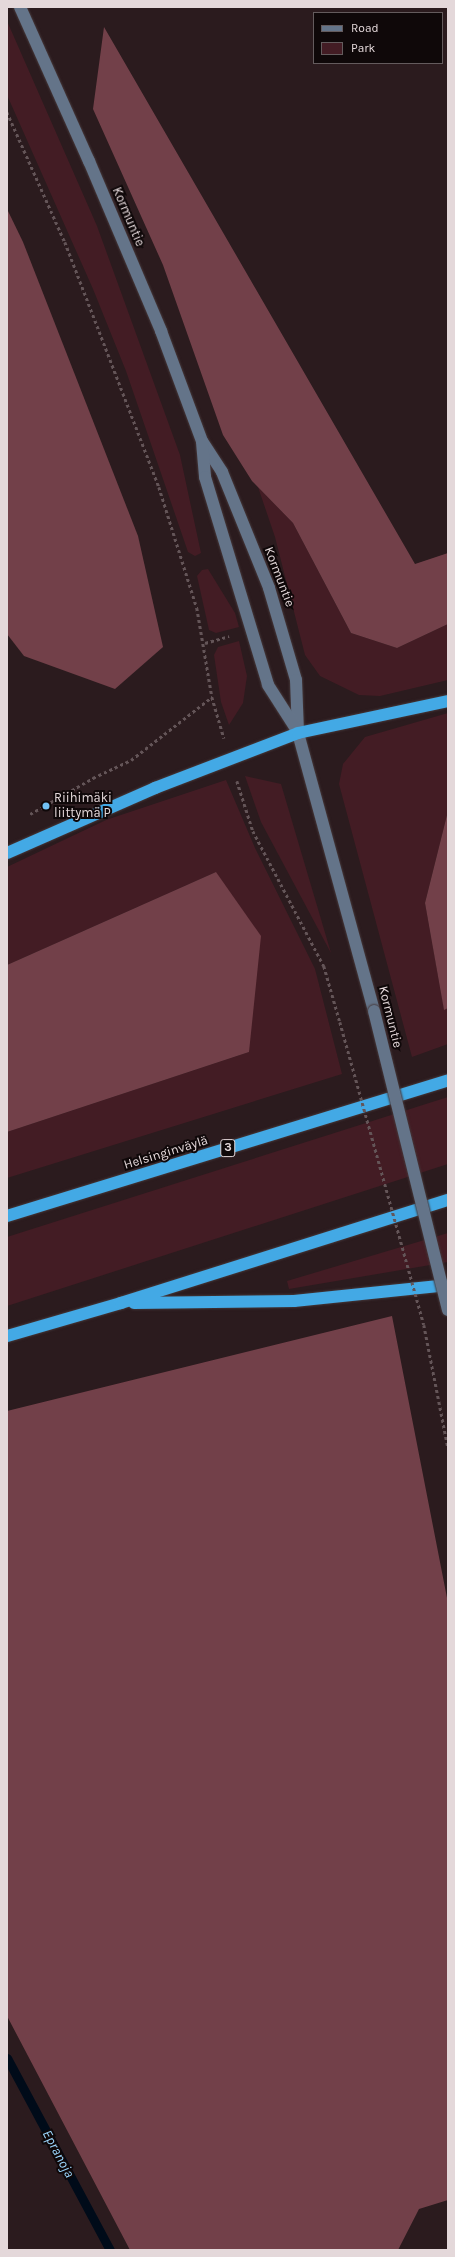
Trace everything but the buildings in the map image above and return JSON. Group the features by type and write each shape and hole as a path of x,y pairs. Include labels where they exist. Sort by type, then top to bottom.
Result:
{"highway":[{"path":"7,853 61,827 230,758 298,733 448,701"},
{"name":"Helsinginväylä","path":"7,1216 448,1080"},
{"path":"7,1336 121,1303 448,1200"},
{"path":"121,1303 294,1301 448,1285"}],"street":[{"name":"Kormuntie","path":"20,7 89,161 161,331 202,441 222,472 280,622 296,680 298,733 374,1011 448,1310"},
{"name":"Kormuntie","path":"202,441 205,477 268,685 298,733"}],"path":[{"path":"7,112 65,242 156,480 197,608 212,697 253,831 324,966 424,1325 448,1447"},
{"path":"30,814 93,778 131,760 212,697"}],"green space":[{"path":"7,21 97,226 180,455 201,553 195,556 188,552 126,371 93,289 7,95"},
{"path":"258,487 293,523 351,633 397,648 448,624 448,680 380,696 359,695 320,676 305,655 275,537"},
{"path":"208,569 235,613 239,627 216,633 209,630 197,576 202,570"},
{"path":"239,641 247,676 243,703 229,725 221,702 214,655 218,647"},
{"path":"448,713 448,811 425,903 444,1009 448,1008 448,1044 412,1057 339,784 343,764 365,737"},
{"path":"245,776 281,784 331,953 261,822"},
{"path":"226,780 255,848 315,969 342,1074 7,1178 7,1132 249,1052 216,872 7,965 7,867 106,820"},
{"path":"448,1097 448,1164 7,1306 7,1237"},
{"path":"448,1233 448,1262 289,1289 287,1281"}],"shaded area":[{"path":"104,27 415,564 448,553 448,624 397,648 351,633 293,523 252,481 223,435 163,265 93,109"},
{"path":"7,209 23,242 138,536 163,647 115,689 24,656 7,634"},
{"path":"448,811 448,1008 444,1010 425,903"},
{"path":"216,872 261,936 249,1052 7,1132 7,965"},
{"path":"392,1316 448,1603 448,2200 419,2209 398,2250 130,2250 7,2016 7,1411"}],"waterway":[{"name":"Epranoja","path":"7,2058 110,2250"}],"place":[{"name":"Riihimäki liittymä P","path":"46,806"}]}
